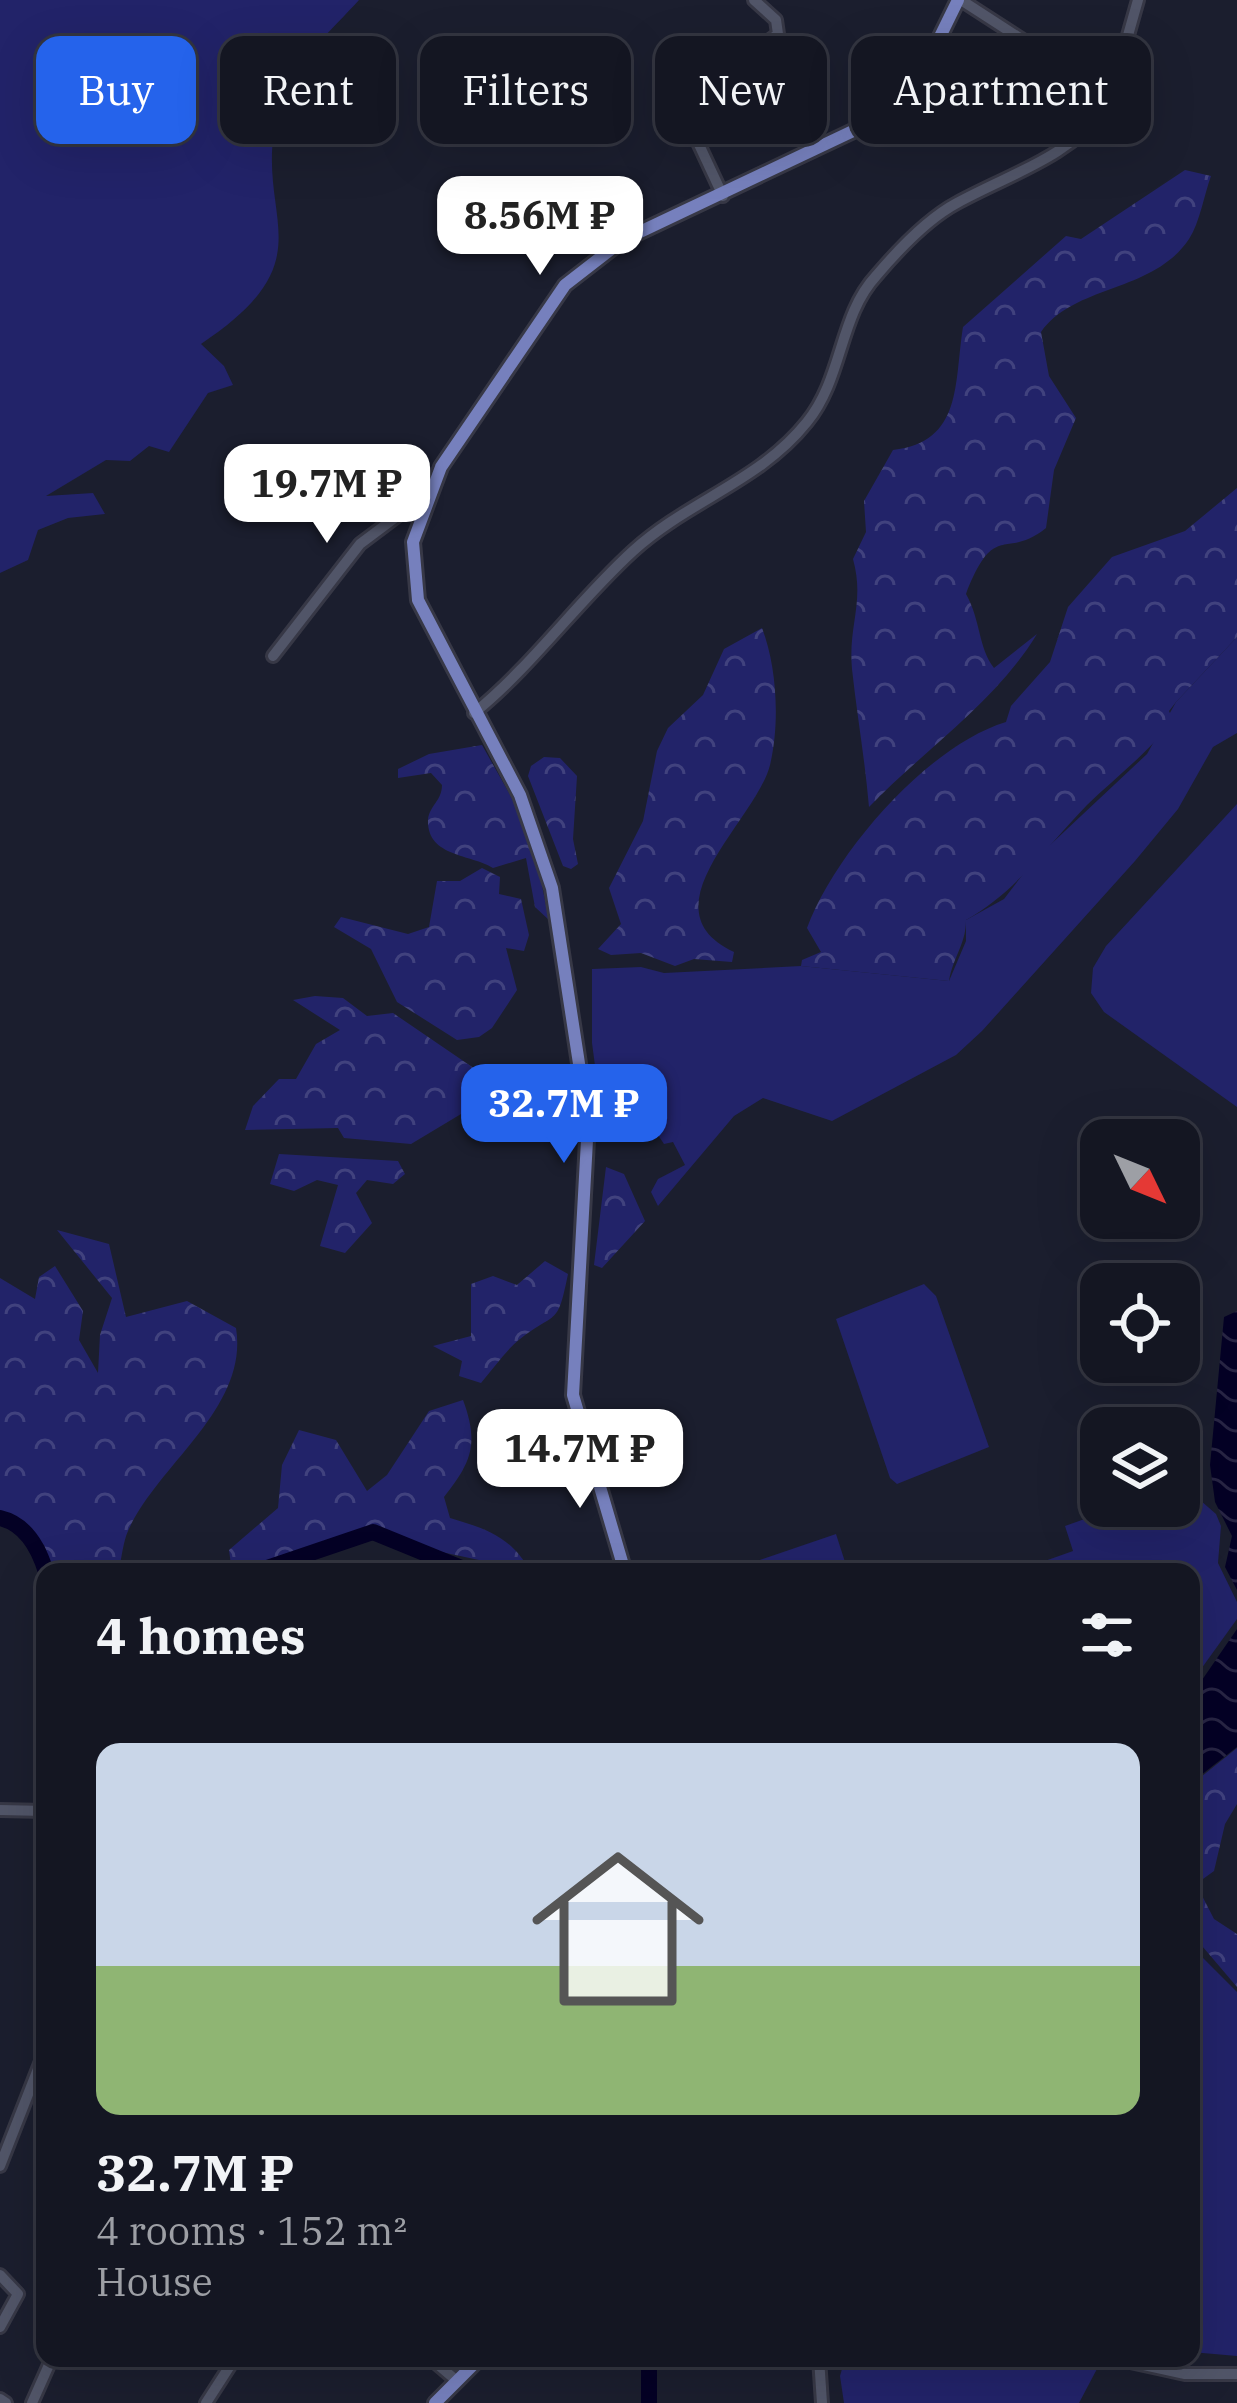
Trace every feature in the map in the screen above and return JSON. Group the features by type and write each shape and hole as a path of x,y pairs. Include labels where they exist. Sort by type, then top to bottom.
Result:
{"main road":[{"path":"622,1563 573,1395 588,1123 565,962 536,830 418,600 413,542 428,494 566,285 623,241 854,131 882,109 933,51 960,0"},
{"path":"435,2403 471,2367"}],"street":[{"path":"723,196 688,121 745,58 778,34 776,20 754,0"},
{"path":"960,0 1016,36"},
{"path":"1128,36 1138,0"},
{"path":"474,713 633,551 688,508 759,472 783,452 831,387 858,298 913,239 954,204 1040,166 1074,144"},
{"path":"273,656 360,544 428,494"},
{"path":"0,1810 36,1810"},
{"path":"0,2166 36,2073"},
{"path":"0,2275 18,2290 0,2327"},
{"path":"32,2403 48,2367"},
{"path":"206,2403 229,2367"},
{"path":"441,2367 458,2381"},
{"path":"820,2367 822,2403"},
{"path":"1153,2367 1185,2374 1237,2374"}],"green space":[{"path":"0,0 359,0 325,36 220,36 220,144 273,144 278,231 277,257 266,284 242,312 201,344 224,366 233,385 208,393 169,452 149,446 130,461 106,460 46,496 93,493 105,514 68,518 38,530 28,560 0,573"},
{"path":"1185,170 1211,176 1193,232 1174,257 1135,280 1073,305 1041,332 1049,376 1076,418 1054,470 1046,528 993,549 966,594 994,668 1037,634 980,704 869,807 851,653 857,588 853,559 866,532 864,501 893,450 916,445 944,422 955,388 963,327 1066,236 1081,239"},
{"path":"1237,488 1237,637 1176,702 1169,711 1173,720 1153,743 1016,882 966,920 949,981 801,966 802,960 821,952 807,928 861,836 946,754 1006,722 1011,706 1050,662 1068,607 1112,557 1185,531"},
{"path":"762,628 775,695 770,765 701,889 699,913 709,934 734,952 732,962 694,959 675,966 641,953 611,955 598,949 621,924 609,888 643,821 657,751 668,728 703,695 724,649"},
{"path":"1237,637 1237,733 1213,747 1178,809 982,1031 956,1055 832,1121 763,1098 734,1116 658,1206 651,1192 658,1179 685,1165 673,1142 664,1144 656,1132 656,1074 645,1073 622,1139 604,1134 592,1043 592,969 641,967 664,973 801,966 949,981 966,941 966,920 1004,899 1033,861 1147,754 1176,702"},
{"path":"482,745 531,832 549,920 535,907 526,858 493,868 442,848 428,820 442,785 431,773 398,778 398,769 429,754"},
{"path":"544,757 560,758 577,776 573,839 578,864 571,869 563,866 528,776 531,766"},
{"path":"1237,804 1237,1107 1104,1012 1091,993 1093,968 1106,946"},
{"path":"482,868 500,877 499,894 521,899 529,935 524,951 506,948 517,990 492,1028 479,1037 457,1040 397,1002 371,949 334,927 341,917 408,934 429,927 437,881 460,881"},
{"path":"343,998 367,1016 393,1013 478,1071 466,1111 411,1144 344,1138 338,1128 245,1130 253,1106 279,1079 296,1079 316,1044 340,1030 293,1000"},
{"path":"279,1154 398,1161 405,1174 393,1184 367,1180 356,1193 372,1223 345,1253 320,1246 338,1185 317,1180 294,1191 270,1184"},
{"path":"606,1167 624,1174 645,1221 602,1268 594,1265"},
{"path":"57,1230 109,1244 126,1317 187,1301 236,1328 236,1357 215,1410 126,1535 120,1563 50,1563 44,1545 0,1511 0,1278 35,1299 39,1277 55,1266 83,1311 79,1340 98,1373 100,1335 112,1298"},
{"path":"545,1261 568,1274 554,1316 515,1343 481,1383 459,1376 462,1361 433,1346 471,1336 471,1284 493,1276 517,1285"},
{"path":"924,1284 936,1296 989,1447 897,1484 890,1478 836,1319"},
{"path":"463,1400 471,1428 467,1462 444,1497 450,1518 506,1542 525,1563 481,1563 432,1550 377,1526 260,1563 231,1563 229,1550 278,1508 282,1465 299,1430 336,1440 367,1491 387,1475 429,1411"},
{"path":"1200,1500 1216,1514 1221,1526 1218,1563 1237,1602 1237,1619 1200,1670 1200,1563 1039,1563 1073,1551 1065,1526 1080,1521 1080,1527 1200,1527"},
{"path":"836,1534 845,1563 758,1563"},
{"path":"1237,1748 1237,1804 1225,1824 1214,1871 1200,1881 1200,1778"},
{"path":"1200,1892 1214,1919 1237,1934 1237,1987 1200,1944"},
{"path":"1200,1955 1237,1992 1237,2356 1200,2353"},
{"path":"842,2367 1098,2367 1079,2403 844,2403"}],"water":[{"path":"1237,1311 1237,1590 1225,1567 1232,1536 1215,1502 1210,1465 1224,1317"},
{"path":"1237,1629 1237,1747 1200,1776 1200,1683"}],"waterway":[{"path":"0,1518 30,1539 43,1563"},
{"path":"282,1563 373,1532 449,1563"},
{"path":"649,2367 649,2403"}]}
